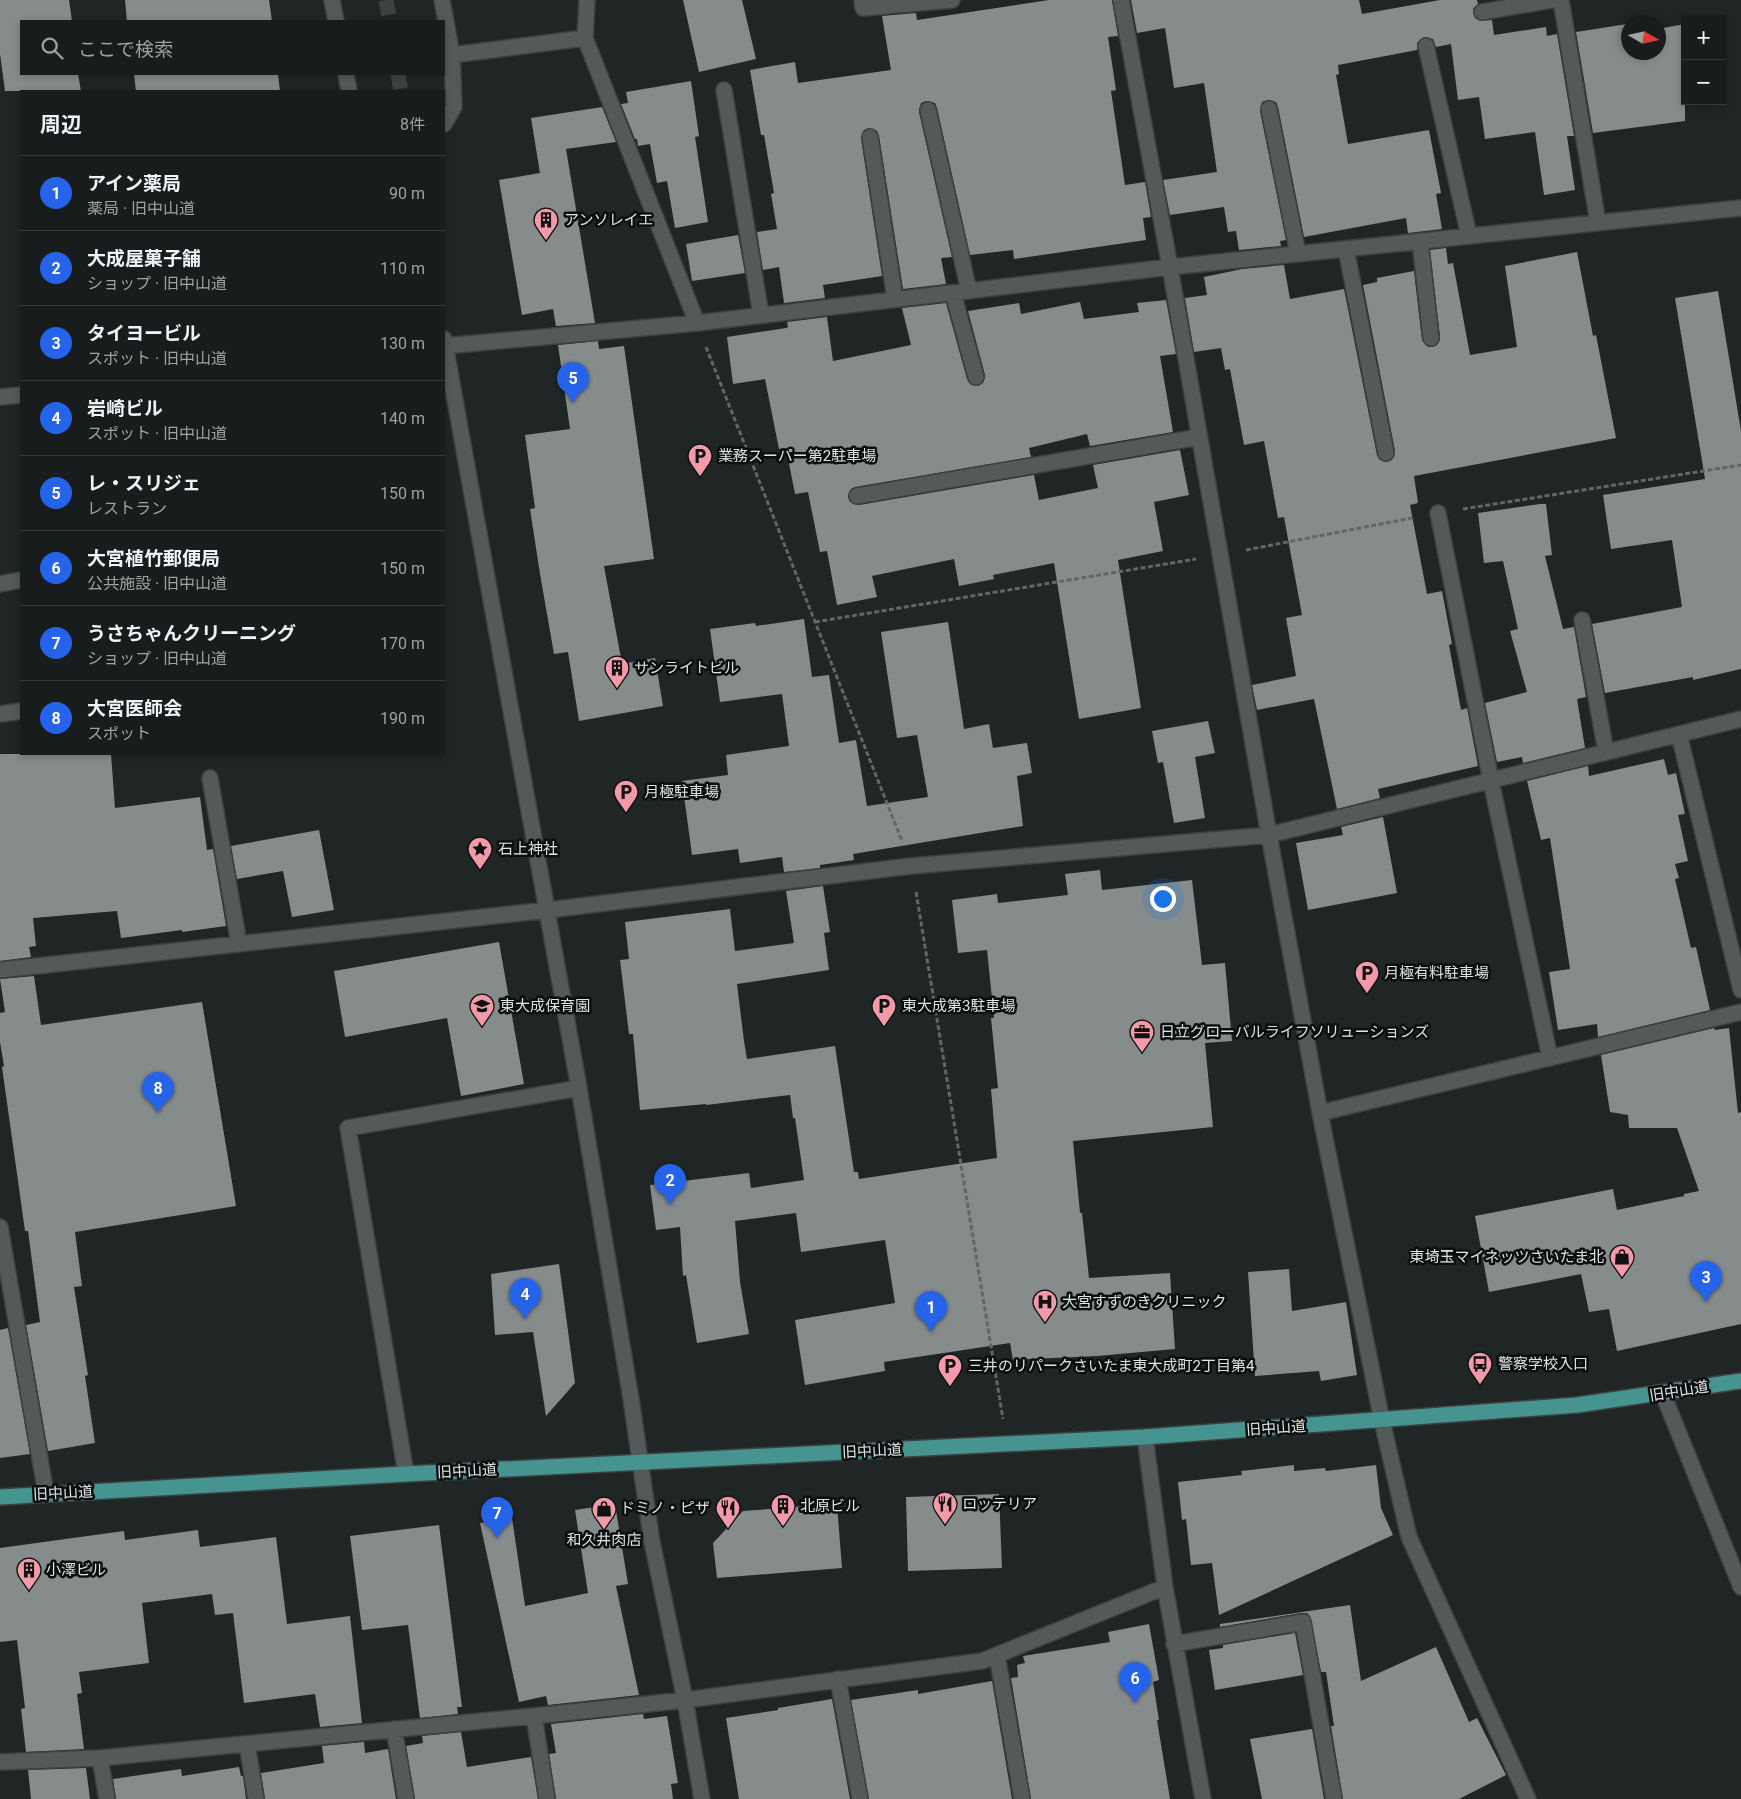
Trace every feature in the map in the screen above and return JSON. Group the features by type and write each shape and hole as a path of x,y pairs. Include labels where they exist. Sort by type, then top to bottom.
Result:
{"main road":[{"name":"旧中山道","path":"0,1497 406,1474 1145,1438 1577,1405 1663,1394 1741,1381"}],"street":[{"path":"332,0 336,20"},
{"path":"442,0 452,55 454,107 445,122"},
{"path":"587,0 585,38 697,323"},
{"path":"862,0 863,8 952,0"},
{"path":"1121,0 1320,1113 1382,1421 1409,1537 1528,1799"},
{"path":"1482,12 1552,0"},
{"path":"1562,0 1598,223"},
{"path":"452,55 585,38"},
{"path":"1426,46 1469,236"},
{"path":"346,75 349,90"},
{"path":"724,90 761,316"},
{"path":"1269,109 1298,254"},
{"path":"928,110 976,377"},
{"path":"870,137 895,299"},
{"path":"445,344 697,323 1170,267 1741,208"},
{"path":"1420,241 1431,338"},
{"path":"1346,249 1386,454"},
{"path":"445,349 579,1088 641,1463 652,1542 685,1700 702,1799"},
{"path":"0,397 20,395"},
{"path":"857,496 1199,437"},
{"path":"1438,514 1491,781 1550,1058"},
{"path":"0,584 20,580"},
{"path":"1582,620 1606,752"},
{"path":"0,714 20,711"},
{"path":"0,970 548,910 911,866 1269,835 1741,719"},
{"path":"1679,734 1741,990"},
{"path":"210,778 239,944"},
{"path":"1320,1113 1741,1012"},
{"path":"406,1474 348,1128 579,1088"},
{"path":"0,1227 46,1494"},
{"path":"1663,1394 1741,1587"},
{"path":"1145,1438 1174,1644 1203,1799"},
{"path":"0,1762 100,1758 534,1716 685,1700 982,1661 1165,1587"},
{"path":"1174,1644 1303,1622 1334,1799"},
{"path":"997,1655 1022,1799"},
{"path":"838,1679 860,1799"},
{"path":"534,1716 547,1799"},
{"path":"394,1729 406,1799"},
{"path":"247,1744 256,1799"},
{"path":"100,1758 107,1799"}],"path":[{"path":"815,622 1220,555 1438,514 1741,464"}],"building":[{"path":"0,0 69,0 72,20 20,20 20,75 78,75 81,90 5,91 0,54"},
{"path":"125,0 269,0 272,20 127,20"},
{"path":"683,0 742,0 756,59 699,72"},
{"path":"1049,0 1112,0 1118,36 1108,37 1116,90 1111,91 1125,185 1145,182 1151,217 1143,218 1146,240 1014,259 1013,250 970,255 937,108 935,103 926,101 921,103 919,112 952,257 941,258 946,284 903,289 879,136 877,131 869,128 864,130 861,138 882,276 823,285 825,298 784,303 779,267 763,270 757,232 777,229 771,194 774,193 764,135 761,135 750,70 795,62 798,83 891,70 882,16 916,13 917,20"},
{"path":"1131,0 1359,0 1362,14 1440,0 1477,0 1478,4 1473,9 1475,18 1480,21 1492,20 1494,35 1546,27 1547,36 1557,34 1574,136 1567,136 1575,190 1544,195 1535,132 1485,139 1479,97 1458,100 1451,44 1436,47 1433,39 1424,37 1417,43 1417,50 1338,65 1339,74 1336,75 1348,144 1429,130 1441,193 1436,194 1442,229 1408,233 1406,218 1304,237 1278,107 1276,102 1268,100 1262,102 1260,111 1286,240 1280,241 1281,246 1239,250 1236,231 1228,232 1224,207 1170,215 1163,180 1217,172 1204,83 1174,88 1165,28 1137,33"},
{"path":"1621,25 1621,60 1666,60 1666,28 1681,25 1681,105 1685,105 1685,121 1593,133 1576,32"},
{"path":"134,75 278,75 280,90 136,90"},
{"path":"691,81 699,136 695,137 708,222 675,228 667,181 657,183 650,144 638,146 637,139 635,139 621,104 628,103 626,92"},
{"name":"アンソレイエ","path":"602,107 616,142 566,149 595,323 556,326 553,309 522,315 499,180 540,173 531,118"},
{"path":"738,235 745,273 692,281 686,244"},
{"path":"1446,248 1448,264 1453,263 1470,355 1517,347 1505,266 1577,252 1593,336 1596,335 1616,438 1414,476 1418,503 1410,505 1427,594 1442,591 1452,644 1449,645 1461,710 1467,708 1478,766 1378,789 1380,798 1337,809 1314,699 1257,710 1252,685 1296,676 1286,618 1302,615 1284,517 1278,518 1264,441 1244,445 1230,369 1225,370 1221,348 1194,352 1185,298 1207,295 1204,277 1242,269 1284,265 1290,299 1344,289 1377,455 1379,459 1387,462 1392,460 1395,451 1363,285 1377,282 1377,278 1414,271 1422,340 1428,347 1436,346 1440,337 1430,250"},
{"path":"1718,291 1741,431 1741,669 1693,680 1693,677 1605,693 1592,624 1682,607 1672,540 1611,549 1603,495 1705,479 1675,298"},
{"path":"1166,300 1176,354 1160,356 1173,432 1090,446 1087,434 1029,448 1031,457 855,487 851,489 848,497 850,502 859,505 1034,475 1039,500 1098,488 1093,465 1180,450 1189,495 1154,502 1163,551 1118,560 1141,708 1079,719 1054,563 993,575 994,579 959,586 954,559 872,576 877,597 837,605 827,551 820,552 808,492 795,494 786,448 779,449 765,379 733,384 727,337 786,328 788,327 787,322 827,317 833,361 911,345 902,308 946,303 967,379 970,384 978,386 983,383 985,375 968,311 1019,303 1021,314 1080,302 1084,319 1139,312 1137,303"},
{"path":"598,341 599,349 624,346 654,559 604,566 622,664 655,658 663,706 579,721 568,652 554,654 530,509 535,508 525,435 570,429 558,345"},
{"path":"1546,504 1552,555 1545,556 1563,629 1574,627 1586,697 1577,699 1585,748 1523,763 1522,757 1497,762 1485,703 1527,692 1510,631 1518,629 1503,561 1484,563 1478,513"},
{"path":"804,619 812,677 829,675 839,743 856,740 867,806 928,797 917,735 897,738 881,632 948,622 964,729 989,724 993,748 1027,743 1032,773 1017,776 1023,826 853,854 854,860 820,865 820,868 784,872 782,857 740,863 738,849 692,855 682,781 728,775 726,755 789,746 782,694 720,702 710,629 755,623 756,626"},
{"path":"1208,721 1215,753 1195,757 1205,818 1174,823 1163,762 1158,763 1152,731"},
{"path":"0,754 111,755 115,808 200,797 207,850 213,849 226,926 121,938 117,911 33,918 36,946 29,947 31,957 0,961"},
{"path":"1664,759 1668,775 1676,773 1685,814 1678,815 1688,861 1675,864 1679,878 1675,879 1691,948 1696,947 1710,1010 1598,1037 1597,1024 1558,1030 1549,972 1570,969 1550,838 1541,840 1527,781 1588,766 1589,776"},
{"path":"1383,817 1397,893 1308,910 1296,843 1343,835 1341,827"},
{"path":"319,830 334,910 292,917 283,871 237,879 231,846"},
{"path":"1100,870 1102,890 1192,880 1202,965 1225,963 1232,1041 1205,1043 1213,1127 1073,1141 1089,1278 1170,1273 1175,1349 1097,1356 1013,1360 1010,1343 884,1362 885,1371 805,1385 795,1320 895,1303 885,1240 801,1252 796,1213 735,1221 740,1282 749,1334 697,1343 686,1275 683,1276 680,1227 656,1230 650,1185 749,1173 751,1188 804,1180 795,1118 793,1118 790,1095 706,1105 640,1110 633,1034 629,1034 620,960 629,959 625,922 730,909 735,951 794,943 786,891 823,886 830,932 824,933 829,970 737,984 744,1041 747,1059 835,1046 854,1172 858,1172 859,1179 997,1158 991,1089 998,1088 991,1018 994,1018 987,950 958,953 952,900 997,894 998,903 1068,895 1065,874"},
{"name":"東大成保育園","path":"499,942 524,1084 461,1096 447,1018 345,1037 334,971"},
{"path":"34,976 41,1025 202,1002 236,1206 75,1232 82,1286 74,1287 88,1375 85,1376 95,1443 48,1451 26,1325 40,1322 28,1231 25,1231 0,1042 0,1013 5,1012 0,979"},
{"path":"1714,1028 1715,1030 1729,1028 1738,1113 1741,1112 1741,1324 1617,1351 1609,1309 1589,1312 1581,1274 1489,1292 1475,1216 1613,1189 1617,1210 1699,1191 1677,1128 1629,1128 1628,1115 1610,1112 1601,1055"},
{"path":"559,1264 575,1383 546,1416 533,1332 495,1335 491,1274"},
{"path":"1289,1269 1292,1311 1346,1302 1357,1375 1321,1381 1319,1371 1255,1376 1248,1272"},
{"path":"8,1328 30,1454 0,1458 0,1330"},
{"path":"1294,1465 1294,1471 1325,1468 1326,1471 1376,1465 1381,1508 1393,1535 1219,1615 1212,1563 1191,1565 1186,1519 1182,1520 1178,1482 1242,1475 1241,1471"},
{"path":"999,1494 1002,1568 908,1571 906,1497"},
{"path":"615,1504 628,1584 616,1586 639,1695 548,1705 546,1696 519,1702 480,1523 512,1518 525,1606 588,1593 575,1510"},
{"name":"北原ビル","path":"837,1504 842,1568 717,1578 713,1543 743,1511"},
{"path":"439,1525 462,1707 457,1707 458,1714 420,1718 408,1625 362,1630 350,1536"},
{"path":"198,1530 200,1547 276,1537 287,1624 350,1616 362,1723 320,1727 315,1694 244,1703 233,1613 215,1615 212,1594 142,1603 149,1663 79,1672 82,1693 77,1694 84,1749 26,1752 21,1709 25,1708 17,1640 0,1642 0,1548 124,1531 125,1540"},
{"path":"1350,1605 1361,1681 1436,1647 1469,1722 1477,1718 1506,1775 1459,1799 1343,1799 1331,1726 1334,1726 1326,1672 1321,1672 1310,1616 1307,1613 1301,1613 1220,1627 1220,1624"},
{"path":"1149,1624 1159,1680 1153,1682 1159,1720 1157,1720 1170,1799 1031,1799 1011,1678 1018,1677 1017,1665 1025,1663 1023,1656 1110,1642 1108,1632"},
{"path":"1295,1633 1303,1675 1215,1690 1209,1650 1223,1648 1223,1645"},
{"path":"992,1681 1012,1799 869,1799 851,1700 918,1690 918,1694"},
{"path":"832,1699 850,1799 739,1799 726,1718"},
{"path":"643,1714 644,1719 667,1716 678,1783 671,1784 673,1799 556,1799 549,1754 556,1753 551,1724"},
{"path":"1312,1729 1324,1799 1262,1799 1250,1739"},
{"path":"461,1732 467,1767 531,1757 538,1799 415,1799 406,1746 423,1743 422,1736"},
{"path":"364,1742 365,1753 388,1749 396,1799 265,1799 261,1773 324,1763 322,1746"},
{"path":"239,1767 241,1776 243,1776 246,1799 116,1799 113,1779 181,1769 182,1776"},
{"path":"86,1768 90,1799 31,1799 28,1770"}],"tunnel":[{"path":"386,0 390,20"},
{"path":"398,75 401,90"}],"place":[{"name":"アンソレイエ","path":"546,241"},
{"name":"レ・スリジェ","path":"573,403"},
{"name":"業務スーパー第2駐車場","path":"700,477"},
{"name":"サンライトビル","path":"617,689"},
{"name":"月極駐車場","path":"626,813"},
{"name":"石上神社","path":"480,870"},
{"name":"月極有料駐車場","path":"1367,994"},
{"name":"東大成保育園","path":"482,1027"},
{"name":"東大成第3駐車場","path":"884,1027"},
{"name":"日立グローバルライフソリューションズ","path":"1142,1053"},
{"name":"大宮医師会","path":"158,1113"},
{"name":"大成屋菓子舗","path":"670,1205"},
{"name":"東埼玉マイネッツさいたま北","path":"1622,1278"},
{"name":"タイヨービル","path":"1706,1302"},
{"name":"岩崎ビル","path":"525,1319"},
{"name":"大宮すずのきクリニック","path":"1045,1323"},
{"name":"アイン薬局","path":"931,1332"},
{"name":"警察学校入口","path":"1480,1385"},
{"name":"三井のリパークさいたま東大成町2丁目第4","path":"950,1387"},
{"name":"ロッテリア","path":"945,1525"},
{"name":"北原ビル","path":"783,1527"},
{"name":"ドミノ・ピザ","path":"728,1529"},
{"name":"和久井肉店","path":"604,1530"},
{"name":"うさちゃんクリーニング","path":"497,1538"},
{"name":"小澤ビル","path":"29,1591"},
{"name":"大宮植竹郵便局","path":"1135,1703"}]}
